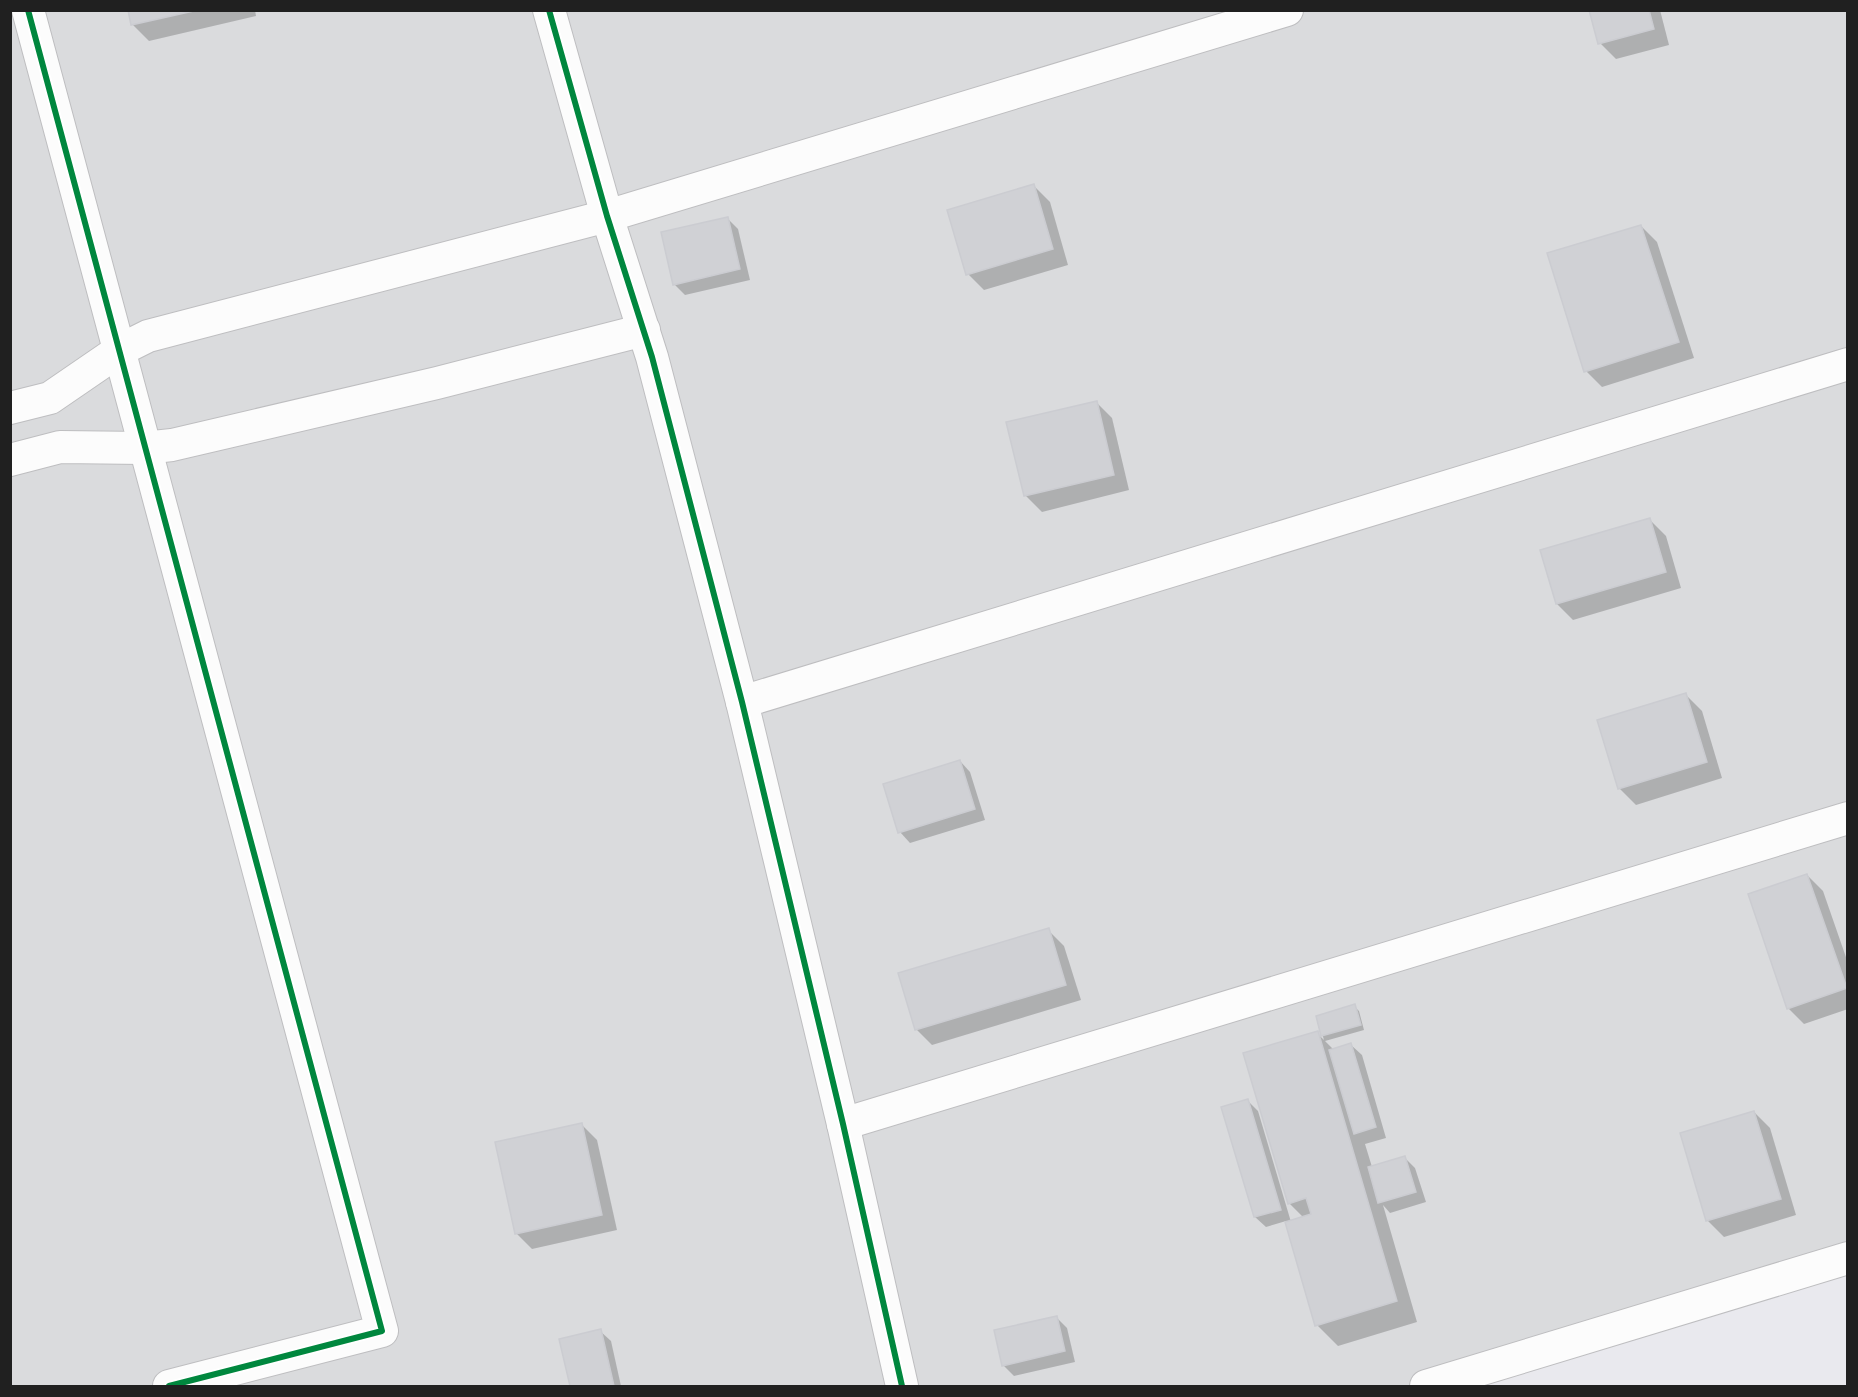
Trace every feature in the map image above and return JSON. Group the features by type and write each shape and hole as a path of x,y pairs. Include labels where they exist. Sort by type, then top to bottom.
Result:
{"street":[{"path":"28,10 382,1331 169,1386"},
{"path":"549,10 607,216 644,330 742,702 843,1124 902,1386"},
{"path":"10,408 50,398 120,350 148,336 607,216 1287,10"},
{"path":"10,460 60,447 144,448 172,445 644,330"},
{"path":"742,702 1848,364"},
{"path":"843,1124 1848,818"},
{"path":"1426,1386 1848,1258"}],"shaded area":[{"path":"10,11 1847,11 1847,1258 1426,1386 11,1386"}],"building":[{"path":"128,10 198,10 131,25"},
{"path":"1589,10 1649,10 1654,29 1598,44"},
{"path":"1034,184 1053,249 966,275 947,210"},
{"path":"728,217 740,269 673,285 661,232"},
{"path":"1641,225 1679,342 1584,372 1547,253"},
{"path":"1097,401 1114,475 1024,496 1006,422"},
{"path":"1650,518 1666,572 1556,604 1540,550"},
{"path":"1686,693 1707,762 1618,789 1597,720"},
{"path":"960,760 975,809 898,833 883,784"},
{"path":"1807,874 1847,988 1787,1009 1748,894"},
{"path":"1049,928 1066,985 915,1030 898,973"},
{"path":"1355,1004 1361,1025 1321,1036 1316,1016"},
{"path":"1318,1031 1397,1301 1315,1326 1285,1222 1311,1214 1306,1198 1288,1204 1243,1053"},
{"path":"1351,1043 1376,1127 1354,1134 1329,1050"},
{"path":"1248,1099 1281,1210 1254,1217 1221,1107"},
{"path":"1754,1111 1781,1199 1706,1221 1680,1133"},
{"path":"582,1123 602,1215 515,1234 495,1142"},
{"path":"1405,1156 1416,1192 1378,1203 1368,1167"},
{"path":"1057,1316 1065,1351 1002,1366 994,1330"},
{"path":"601,1329 614,1386 570,1386 559,1339"}],"cycle path":[{"path":"28,10 382,1331 169,1386"},
{"path":"549,10 607,216 652,357 742,702 843,1124 902,1386"}]}
